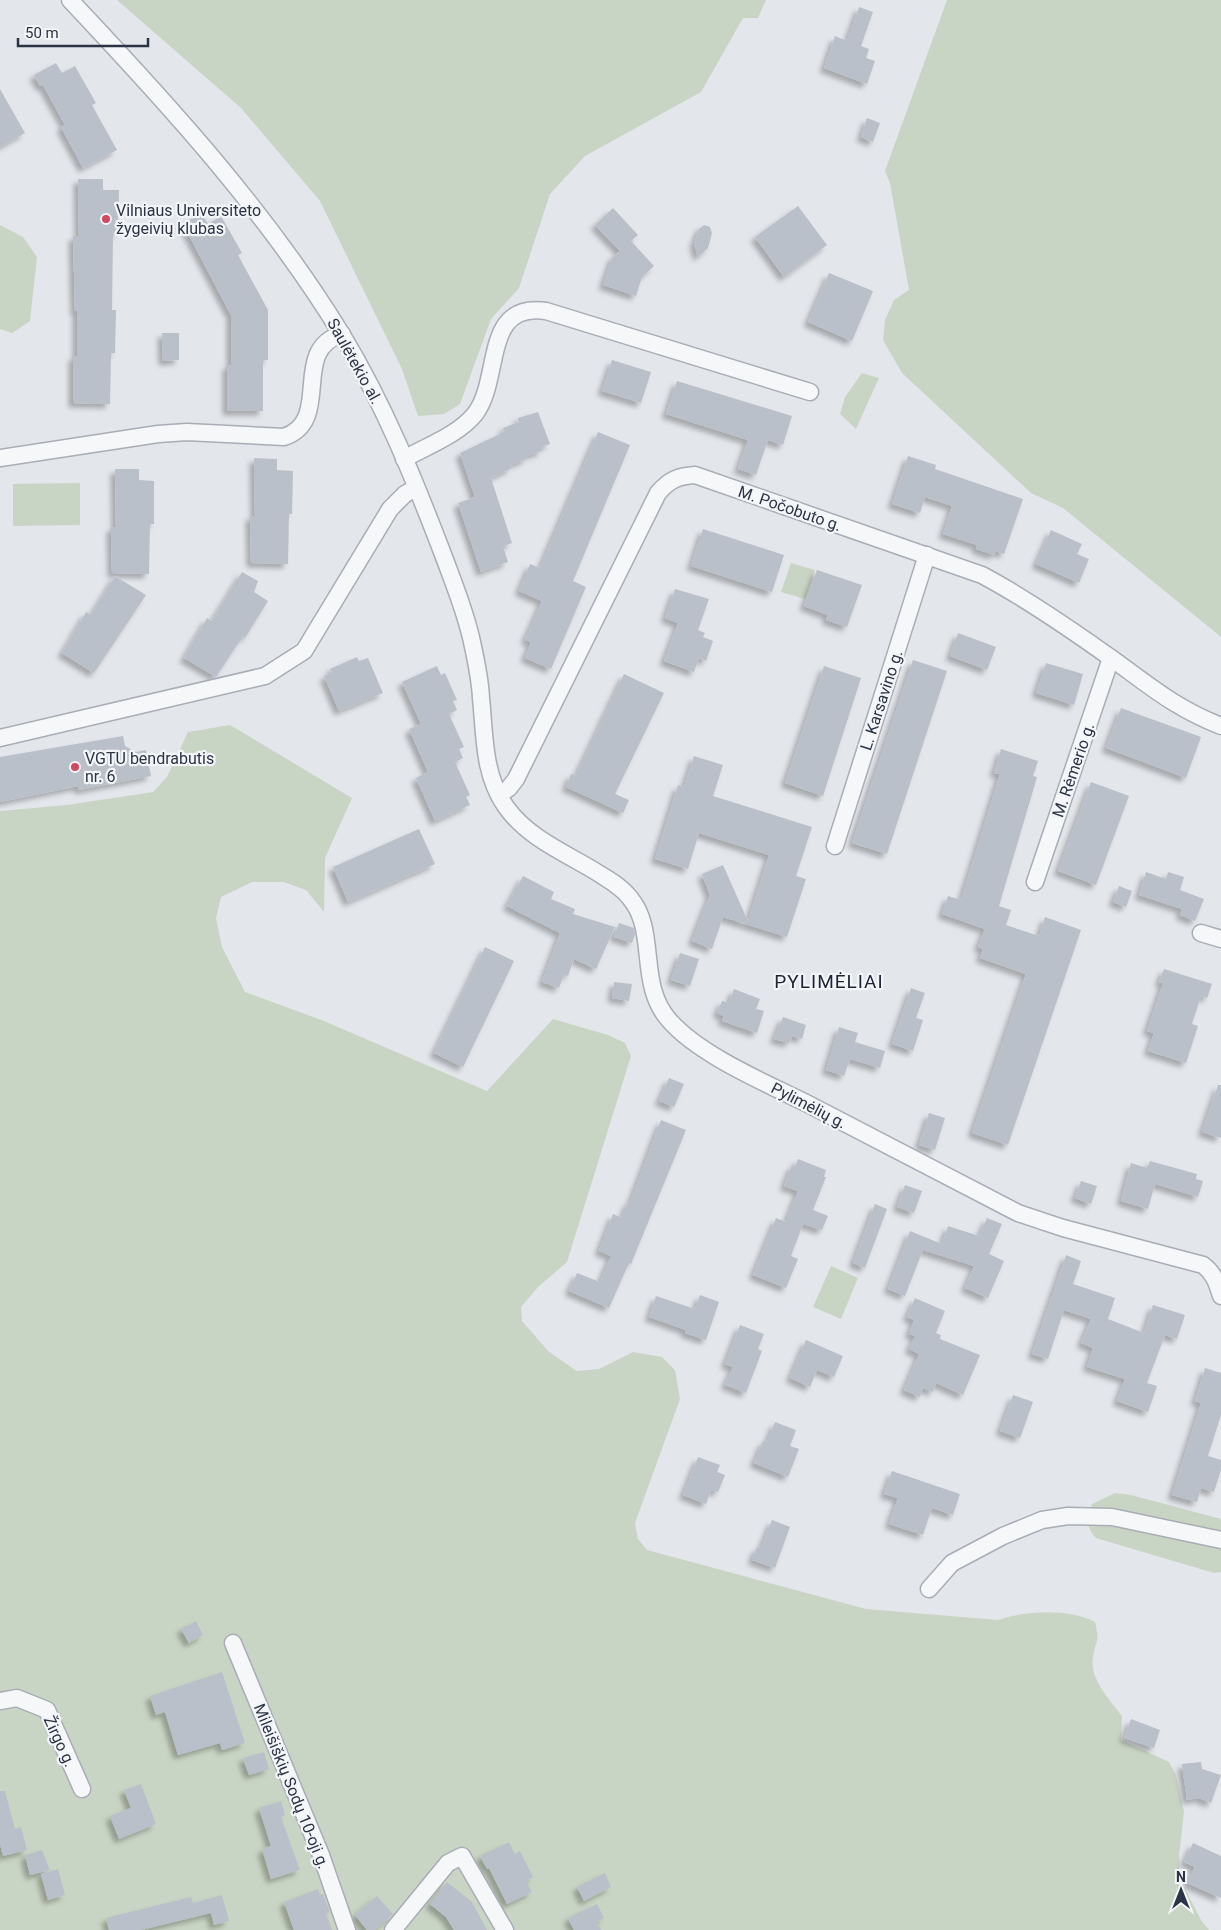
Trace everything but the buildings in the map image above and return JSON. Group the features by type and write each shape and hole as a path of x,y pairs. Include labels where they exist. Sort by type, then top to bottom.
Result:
{"street":[{"name":"Saulėtekio al.","path":"70,0 158,93 255,211 311,287 342,334 380,404 416,488 454,585 472,639 481,693 490,776 499,795"},
{"path":"404,459 465,425 476,412 484,398 501,332 509,318 531,308 810,392"},
{"path":"0,458 158,434 187,432 284,437 296,433 304,424 309,411 314,361 320,348 330,337 342,334"},
{"name":"M. Počobuto g.","path":"499,795 509,788 516,779 658,493 668,482 682,476 695,475 982,574 1015,592 1190,714 1221,726"},
{"path":"0,738 266,676 304,650 390,509 405,494 416,488"},
{"name":"L. Karsavino g.","path":"835,846 927,554"},
{"name":"M. Rėmerio g.","path":"1035,882 1111,658"},
{"name":"Pylimėlių g.","path":"499,795 520,824 536,837 611,881 632,899 639,912 644,929 649,980 667,1019 723,1061 1018,1213 1063,1228 1216,1268 1221,1296"},
{"path":"1200,932 1221,939"},
{"path":"929,1589 952,1563 997,1539 1042,1520 1068,1516 1112,1517 1221,1540"},
{"name":"Mileišiškių Sodų 10-oji g.","path":"233,1643 321,1855 347,1930"},
{"name":"Žirgo g.","path":"0,1701 17,1698 47,1710 82,1789"},
{"path":"393,1930 448,1863 462,1856 505,1930"}],"green space":[{"path":"117,0 766,0 758,18 743,18 701,92 585,156 550,194 519,288 491,319 460,404 444,414 418,416 402,369 320,201 241,108"},
{"path":"947,0 1221,0 1221,637 1063,508 1031,493 902,373 883,340 885,320 894,300 909,290 890,183 885,171"},
{"path":"0,225 23,237 37,257 30,321 12,333 0,329"},
{"path":"862,373 879,378 856,429 840,414 845,397"},
{"path":"80,483 80,525 13,526 13,484"},
{"path":"791,563 815,570 805,599 781,592"},
{"path":"230,725 352,798 325,858 324,912 306,890 284,882 252,882 221,897 216,918 222,947 245,992 324,1021 487,1091 553,1019 608,1035 625,1043 631,1056 567,1262 538,1287 521,1307 522,1321 549,1352 577,1371 599,1369 633,1352 662,1357 675,1370 680,1399 635,1523 638,1539 647,1550 866,1609 998,1620 1046,1612 1072,1615 1095,1622 1097,1637 1093,1657 1094,1673 1106,1696 1122,1716 1121,1740 1169,1762 1176,1775 1184,1812 1179,1856 1180,1879 1201,1920 1209,1930 0,1930 0,811 67,805 153,792 167,777 188,732"},
{"path":"831,1266 858,1278 841,1319 813,1307"},
{"path":"1115,1493 1131,1495 1221,1519 1221,1572 1214,1573 1096,1538 1090,1530 1088,1522 1092,1504"}],"place":[{"name":"Vilniaus Universiteto žygeivių klubas","path":"106,219"},
{"name":"VGTU bendrabutis nr. 6","path":"75,767"}],"district":[{"name":"PYLIMĖLIAI","path":"829,981"}]}
